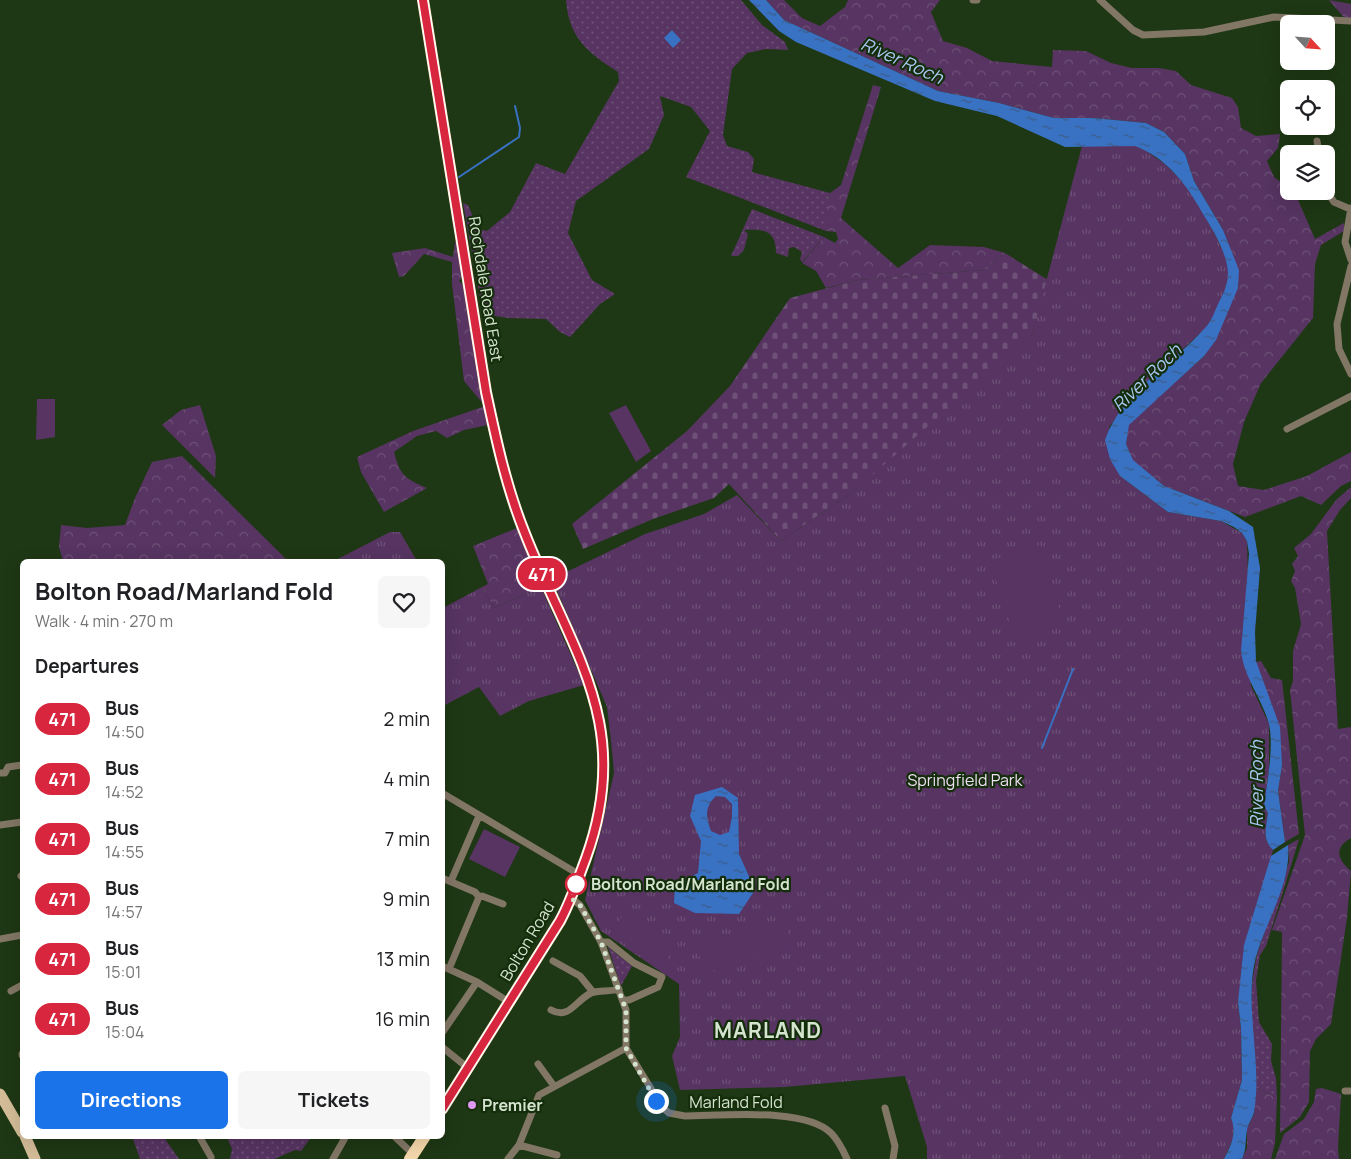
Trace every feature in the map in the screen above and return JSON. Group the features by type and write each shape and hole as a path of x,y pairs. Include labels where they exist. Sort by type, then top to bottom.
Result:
{"highway":[{"name":"Rochdale Road East","path":"423,0 492,418 515,506 543,576"},
{"name":"Bolton Road","path":"445,1104 563,915 591,845 601,802 604,771 600,717 590,685 543,576"},
{"path":"412,1156 423,1139"}],"main road":[{"path":"0,1094 20,1129"},
{"path":"26,1139 35,1159"}],"street":[{"path":"1100,0 1133,30 1143,35 1204,32 1274,17 1351,21"},
{"path":"1317,141 1318,145"},
{"path":"1333,200 1350,209 1345,242 1351,260"},
{"path":"1351,266 1337,324 1339,349 1351,374"},
{"path":"1287,429 1351,396"},
{"path":"0,773 5,772 8,767 20,765"},
{"path":"445,795 580,875"},
{"path":"451,881 479,816"},
{"path":"0,825 20,822"},
{"path":"445,879 475,892 479,897"},
{"path":"479,897 482,896 503,904"},
{"path":"479,897 446,967 477,982 509,1002"},
{"name":"Marland Fold","path":"571,898 580,905 601,942 623,1000 626,1010 626,1048 656,1101 666,1111 685,1116 795,1116 831,1132 848,1159"},
{"path":"0,939 20,935"},
{"path":"601,942 608,942 634,963 662,977 658,987 629,1000 623,1000"},
{"path":"553,961 580,976 593,992"},
{"path":"445,1029 477,982"},
{"path":"12,990 20,985"},
{"path":"554,1014 564,1014 571,1010 579,1000 593,992 619,990"},
{"path":"508,1159 519,1145 539,1095 626,1048"},
{"path":"445,1049 468,1068"},
{"path":"538,1064 554,1086"},
{"path":"885,1108 895,1146 893,1159"},
{"path":"201,1139 211,1157"},
{"path":"332,1159 344,1139"},
{"path":"397,1139 412,1156"},
{"path":"519,1145 557,1155"}],"green space":[{"path":"566,0 741,0 762,25 785,42 788,50 766,49 747,53 732,69 723,135 727,146 748,152 754,159 752,172 830,193 826,231 686,177 710,131 691,107 660,96 664,115 649,149 576,201 568,233 592,280 615,294 600,304 570,337 560,332 546,319 508,318 483,314 463,203 468,205 478,229 487,231 510,212 536,163 565,174 619,81 618,72 597,58 576,34 571,24"},
{"path":"766,0 784,0 802,18 820,26 845,7 848,0 940,0 931,12 943,41 967,48 992,61 1052,67 1053,50 1086,51 1111,63 1132,68 1159,68 1176,71 1191,85 1232,98 1238,107 1241,128 1256,136 1280,134 1278,148 1267,161 1274,177 1280,181 1280,200 1298,200 1315,239 1344,223 1344,231 1321,245 1315,264 1313,318 1261,383 1244,422 1233,464 1238,486 1264,490 1307,476 1351,452 1351,481 1341,486 1321,505 1301,496 1245,517 1164,486 1132,460 1126,444 1128,425 1204,356 1223,230 1194,181 1185,154 1164,132 1146,123 1094,118 1054,118 999,103 938,91 784,20"},
{"path":"1329,0 1351,4 1351,22 1347,21"},
{"path":"873,85 881,87 841,218 898,268 930,245 984,247 1005,253 983,270 858,280 826,288 816,271 802,263 824,237 835,243 838,239 836,232 826,231 825,228 830,193 841,185"},
{"name":"Springfield Park","path":"1082,146 1135,146 1145,150 1165,164 1184,183 1204,214 1219,242 1228,272 1225,290 1207,327 1138,390 1109,427 1120,476 1168,512 1221,521 1242,533 1247,541 1251,686 1269,724 1269,769 1264,806 1268,813 1267,842 1273,850 1238,1002 1241,1028 1242,1080 1231,1118 1234,1126 1233,1139 1224,1159 927,1159 927,1147 905,1076 785,1087 680,1090 672,1056 680,1037 679,984 601,931 585,900 614,773 611,741 607,707 552,579 645,534 704,514 737,495 781,541 854,491 1032,335"},
{"path":"752,209 824,237 802,262 800,259 802,252 794,247 789,248 788,257 776,253 774,240 768,232 744,230 748,234 744,250 738,256 731,256"},
{"path":"455,242 457,242 463,276 459,281 464,286 485,406 464,381 452,284 452,262 424,254 404,276 399,277 392,253 425,248 453,257"},
{"path":"1005,253 1048,280 1032,335 920,438 854,491 781,541 729,484 714,498 653,519 583,549 572,524 687,431 730,386 790,298 858,280 983,270"},
{"path":"37,399 55,399 55,437 36,440"},
{"path":"200,405 216,456 215,478 162,425 181,410"},
{"path":"626,405 651,451 636,462 609,413"},
{"path":"485,406 488,425 464,430 447,438 436,431 417,436 394,452 404,475 413,482 427,488 384,512 361,472 357,457 413,431"},
{"path":"182,456 286,559 62,559 59,547 61,525 87,528 125,525 152,462"},
{"path":"1351,487 1351,498 1340,510 1327,531 1338,729 1351,727 1351,838 1342,846 1339,854 1343,863 1351,871 1347,918 1331,1024 1316,1039 1310,1051 1309,1102 1300,1117 1280,1133 1282,932 1272,930 1305,835 1290,690 1293,681 1293,651 1301,624 1295,588 1291,581 1295,571 1292,564 1298,556 1294,548 1311,534 1336,500"},
{"path":"517,528 541,587 494,608 482,587 488,584 473,546"},
{"path":"390,532 400,532 416,559 338,559"},
{"path":"1040,545 1064,624 1015,640 990,561"},
{"path":"482,587 494,608 541,587 584,685 529,701 500,716 479,687 445,705 445,607"},
{"path":"445,645 455,666 445,671"},
{"path":"1261,661 1271,678 1282,680 1299,834 1285,842 1278,791 1282,765 1256,662"},
{"path":"484,829 520,847 505,877 469,859"},
{"path":"1299,839 1283,892 1280,890 1289,862 1288,845"},
{"path":"1280,890 1283,892 1266,946 1260,955 1256,980 1259,1022 1272,1044 1271,1061 1276,1078 1277,1098 1255,1087 1251,1000 1258,950"},
{"path":"628,908 678,944 660,969 610,933"},
{"path":"785,921 792,950 704,973 696,943"},
{"path":"608,947 632,966 621,986"},
{"path":"1255,1087 1277,1098 1275,1143 1271,1159 1242,1159 1247,1148 1247,1128 1254,1114"},
{"path":"1322,1088 1341,1094 1339,1159 1275,1159 1284,1134 1304,1119 1314,1102 1316,1089"},
{"path":"133,1139 165,1139 179,1159 140,1159"},
{"path":"310,1139 301,1151 295,1150 274,1159 230,1159 232,1149 228,1140"}],"water":[{"path":"749,0 766,0 784,20 938,91 999,103 1054,118 1094,118 1146,123 1164,132 1185,154 1194,181 1223,230 1239,270 1238,288 1216,340 1204,356 1129,425 1126,444 1133,460 1164,486 1229,511 1253,527 1260,568 1255,632 1256,661 1280,727 1282,765 1278,791 1285,842 1273,850 1267,842 1268,813 1264,806 1271,743 1269,724 1249,679 1241,651 1249,554 1247,541 1242,533 1221,521 1168,512 1120,476 1110,459 1105,440 1123,407 1135,393 1207,325 1224,292 1228,273 1225,258 1215,234 1197,203 1183,183 1166,165 1135,146 1065,147 997,116 935,101 796,42 779,31"},
{"path":"672,30 681,40 673,48 664,38"},
{"path":"722,787 738,798 739,854 755,890 739,914 695,913 674,903 675,885 698,873 701,841 690,816 695,795","holes":["716,796 725,797 732,804 732,817 729,832 720,835 711,831 707,813 709,804"]},
{"path":"1288,845 1285,877 1256,956 1253,972 1252,1007 1256,1060 1254,1112 1246,1134 1242,1159 1224,1159 1232,1139 1233,1124 1231,1118 1242,1080 1241,1028 1238,1002 1244,945 1271,856"}],"waterway":[{"path":"459,177 519,137 520,128 515,106"},
{"path":"1042,748 1073,669"}],"bus line":[{"name":"471","path":"423,0 486,392 498,448 523,530 590,685 600,717 604,751 603,792 597,821 591,845 571,898 560,921 445,1104"}],"place":[{"name":"Bolton Road/Marland Fold","path":"576,884"},
{"name":"Premier","path":"472,1105"}],"district":[{"name":"MARLAND","path":"768,1031"}],"route":[{"path":"576,884 571,898 580,905 601,942 623,1000 626,1010 626,1048 656,1101"}],"water label":[{"name":"River Roch","path":"902,61"},
{"name":"River Roch","path":"1147,378"},
{"name":"River Roch","path":"1257,784"}]}
